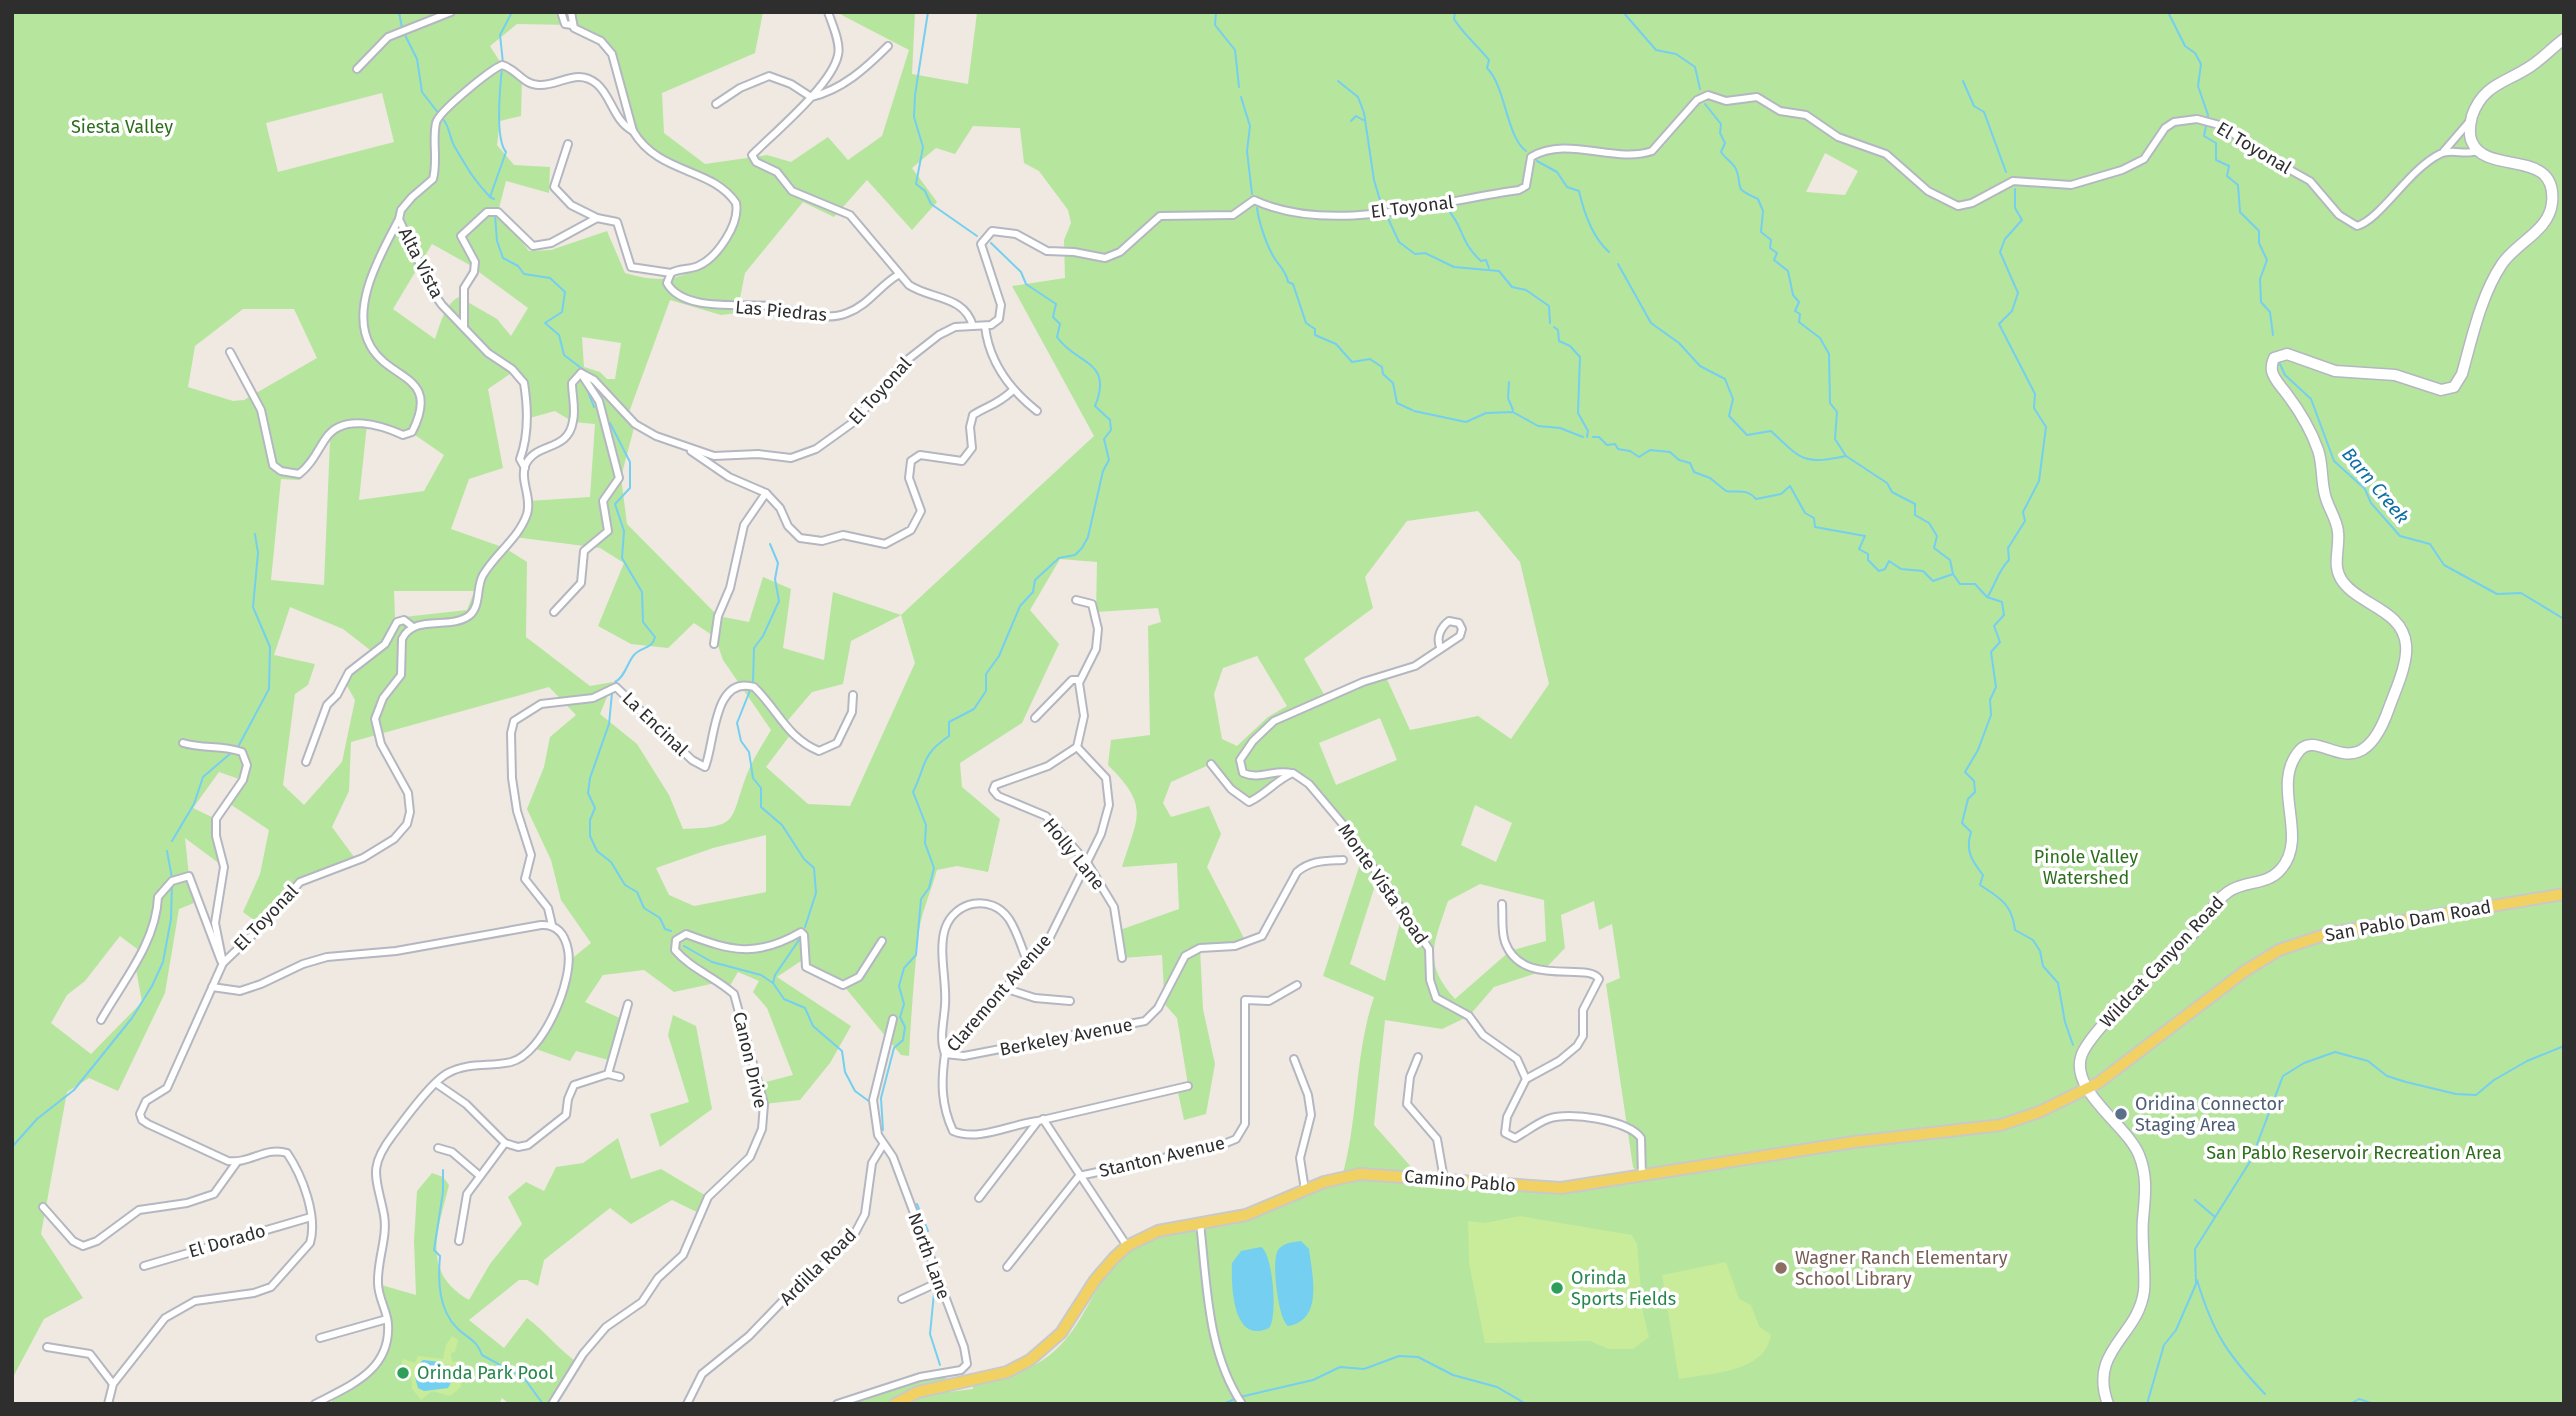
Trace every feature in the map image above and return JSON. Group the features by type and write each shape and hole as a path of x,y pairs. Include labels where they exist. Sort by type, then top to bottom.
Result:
{"main road":[{"name":"San Pablo Dam Road","path":"2088,1089 2113,1074 2245,971 2279,950 2330,933 2564,894"},
{"name":"Camino Pablo","path":"895,1404 918,1392 1007,1372 1030,1360 1061,1334 1095,1280 1127,1246 1158,1231 1246,1215 1305,1190 1360,1174 1561,1188 1854,1142 2001,1125 2039,1112 2088,1089"}],"street":[{"path":"358,69 388,37 402,29 451,12"},
{"path":"561,12 565,24 572,25"},
{"path":"568,144 554,187 571,205 597,218 617,222 631,267 671,273 699,266 708,259 734,223 736,202 720,187 657,158 639,142 633,131 612,54 601,41 577,31 572,25 570,12"},
{"path":"828,12 839,52 832,69 811,97 752,155 756,162 777,172 792,191 849,215 898,275 919,292 960,304 970,316 973,326"},
{"path":"2443,152 2477,151 2470,137 2472,117 2480,99 2491,86 2528,68 2564,38"},
{"path":"811,97 842,85 888,46"},
{"name":"Alta Vista","path":"525,467 520,459 524,447 526,419 524,383 464,326 432,291 399,219 401,210 433,179 435,125 440,113 457,102 483,75 502,65 513,68 529,84 538,86 573,76 587,78 598,85 613,113 624,126 633,131"},
{"path":"716,104 740,88 769,76 791,84 811,97"},
{"name":"El Toyonal","path":"581,373 594,380 635,424 684,446 727,457 758,454 791,458 802,456 855,421 916,352 948,330 995,323 1000,312 981,244 992,231 1016,234 1046,251 1074,252 1105,258 1120,252 1160,216 1233,215 1249,201 1274,208 1334,215 1421,208 1518,190 1526,186 1531,157 1538,153 1575,149 1634,153 1652,151 1697,100 1707,95 1726,102 1757,97 1780,111 1806,115 1838,137 1886,154 1928,191 1958,205 1972,203 2013,181 2071,184 2122,170 2144,159 2165,128 2174,122 2197,119 2215,123 2310,181 2339,215 2357,226 2372,219 2401,185 2443,152 2459,136 2472,117"},
{"name":"Wildcat Canyon Road","path":"2088,1089 2079,1061 2087,1044 2190,936 2225,893 2267,880 2283,867 2291,836 2287,788 2298,752 2315,744 2336,753 2354,755 2368,745 2385,719 2406,645 2402,632 2391,617 2342,581 2336,562 2338,529 2325,497 2320,454 2304,421 2276,380 2272,366 2274,358 2287,354 2335,371 2396,375 2441,390 2454,387 2462,374 2495,277 2511,253 2543,224 2552,201 2550,185 2537,170 2520,163 2493,159 2477,151"},
{"path":"464,326 464,288 474,272 475,262 461,236 483,215 498,212 533,246 551,243 597,218"},
{"path":"230,352 261,410 273,465 281,471 299,474 318,453 327,435 340,427 354,423 382,426 403,435 412,432 420,416 422,404 415,384 371,346 364,320 369,281 376,260 399,219"},
{"name":"Las Piedras","path":"671,273 667,283 672,290 700,302 729,307 765,306 828,316 848,313 864,304 898,275"},
{"path":"985,326 988,350 1012,391 1037,411"},
{"path":"306,762 327,705 337,695 349,672 381,649 397,622 404,620 413,627 460,620 474,611 484,574 514,537 527,513 529,501 525,467 535,454 567,438 573,422 572,383 581,373 599,401 619,478 603,501 608,531 584,551 581,583 554,612"},
{"path":"684,446 729,477 766,494 780,508 788,526 800,538 822,541 843,535 872,543 894,541 911,530 920,516 918,499 909,478 911,461 920,455 962,461 972,449 970,428 973,415 987,406 997,405 1012,391"},
{"path":"714,644 718,616 730,588 744,525 766,494"},
{"path":"1076,600 1092,604 1098,629 1096,649 1080,680 1084,716 1077,747"},
{"path":"1293,773 1283,771 1253,777 1243,773 1240,760 1253,741 1274,721 1363,682 1415,666 1460,636 1460,623 1449,621 1444,626 1440,647"},
{"name":"El Toyonal","path":"237,1162 193,1147 148,1124 142,1120 140,1114 146,1101 167,1088 223,963 262,926 300,883 363,858 394,839 407,824 410,812 408,793 381,744 375,719 383,698 401,675 402,639 413,627"},
{"path":"1035,718 1072,680 1080,680"},
{"name":"La Encinal","path":"552,925 548,908 525,879 531,855 517,811 511,733 514,721 524,713 541,704 593,698 616,687 692,760 705,767 722,699 739,687 754,687 772,704 783,726 802,744 819,751 837,743 852,712 853,695"},
{"path":"183,743 202,749 230,748 242,751 247,765 243,780 216,820 216,836 224,867 215,923 223,963"},
{"name":"Holly Lane","path":"1077,747 1048,766 995,785 993,790 998,796 1046,816 1088,864 1114,907 1122,958"},
{"name":"Claremont Avenue","path":"1040,1120 976,1135 962,1135 953,1131 944,1110 945,1054 1048,941 1101,834 1109,805 1106,778 1077,747"},
{"path":"1211,764 1231,789 1249,802 1268,793 1282,778 1293,773"},
{"name":"Monte Vista Road","path":"1293,773 1309,784 1346,828 1429,949 1430,980 1436,998 1469,1016 1483,1035 1517,1059 1526,1079"},
{"name":"Berkeley Avenue","path":"945,1054 964,1056 1145,1021 1158,1008 1185,956 1200,948 1235,946 1262,936 1297,872 1306,864 1343,860"},
{"path":"101,1020 149,937 157,918 158,897 172,881 189,876 217,956 223,963"},
{"path":"945,1054 942,1037 945,1004 944,932 951,914 965,904 987,904 1007,916 1028,964"},
{"path":"1502,904 1504,941 1515,957 1535,969 1592,973 1599,979 1583,1010 1583,1036 1577,1046 1559,1062 1526,1079 1507,1117 1505,1133 1515,1138 1547,1119 1560,1116 1580,1116 1628,1127 1637,1132 1643,1145 1640,1160 1642,1176"},
{"path":"212,987 240,991 261,985 303,964 327,957 396,951 552,925 565,939 569,961 555,1011 537,1042 523,1057 512,1062 465,1066 445,1074 393,1133 374,1167 385,1228 378,1284 387,1319 384,1349 374,1370 315,1404"},
{"name":"Canon Drive","path":"552,1404 583,1354 606,1327 642,1302 658,1278 683,1255 709,1197 750,1157 762,1129 764,1104 734,994 720,982 687,964 675,950 676,940 686,934 734,950 758,950 801,932 804,935 806,967 843,985 859,977 882,942"},
{"name":"Stanton Avenue","path":"1007,1267 1079,1176 1219,1146 1236,1139 1245,1124 1245,1000 1269,1001 1297,985"},
{"path":"1007,989 1035,998 1070,1001"},
{"path":"608,1074 628,1004"},
{"path":"883,1145 878,1135 873,1100 893,1019"},
{"path":"1418,1058 1410,1077 1408,1104 1437,1139 1444,1179"},
{"path":"1294,1059 1306,1088 1311,1115 1300,1158 1305,1190"},
{"path":"436,1084 466,1104 505,1143 518,1147 528,1145 566,1115 574,1084 608,1074 620,1077"},
{"path":"979,1198 1040,1120 1188,1086"},
{"path":"2088,1089 2138,1152 2147,1178 2140,1248 2144,1292 2131,1323 2106,1358 2102,1373 2108,1404"},
{"path":"1040,1120 1127,1246"},
{"path":"458,1241 467,1194 505,1143"},
{"name":"North Lane","path":"839,1403 920,1377 964,1369 967,1364 964,1347 893,1157 883,1145"},
{"name":"Ardilla Road","path":"688,1404 702,1374 749,1336 803,1280 833,1257 853,1235 865,1213 872,1163 883,1145"},
{"path":"438,1148 453,1152 480,1176"},
{"path":"43,1207 73,1241 83,1246 97,1241 139,1210 187,1203 214,1194 237,1162 271,1151 287,1153 300,1177 311,1217 310,1243 271,1287 254,1293 195,1301 165,1318 113,1384 108,1404"},
{"name":"El Dorado","path":"144,1266 311,1217"},
{"path":"1200,1223 1212,1320 1221,1362 1242,1404"},
{"path":"902,1299 939,1282"},
{"path":"320,1338 387,1319"},
{"path":"47,1347 90,1354 113,1384"}],"green space":[{"path":"12,12 763,12 755,53 662,93 664,133 705,164 767,155 791,162 828,137 848,160 882,136 909,50 836,12 915,12 912,74 968,84 977,13 965,12 2564,12 2564,1404 910,1404 923,1395 973,1389 973,1386 1036,1365 1066,1339 1111,1269 1132,1250 1154,1238 1242,1215 1342,1177 1351,1132 1363,1042 1374,997 1323,976 1360,864 1369,862 1309,784 1293,774 1249,802 1231,789 1211,764 1171,782 1163,803 1171,817 1209,806 1221,834 1207,867 1246,942 1200,948 1203,1009 1215,1064 1206,1114 1184,1120 1177,1088 1188,1085 1177,1018 1161,1000 1164,993 1162,955 1122,958 1120,930 1179,909 1177,863 1122,867 1137,812 1130,791 1108,765 1111,740 1150,735 1148,626 1161,622 1158,608 1096,612 1097,562 1060,559 1030,610 1059,644 1022,723 960,763 962,787 1000,819 988,872 957,866 937,870 919,929 909,1056 901,1055 843,985 806,967 804,959 777,977 851,1026 830,1063 800,1100 764,1104 758,1084 793,1075 767,1008 753,992 759,981 738,972 728,989 720,982 674,992 644,970 603,975 585,1002 624,1020 612,1061 576,1051 570,1061 533,1048 555,1011 569,961 591,943 561,900 551,860 527,809 544,767 550,737 576,715 549,687 351,742 349,791 332,827 357,861 305,880 262,926 243,912 260,874 269,830 227,802 242,780 219,772 193,808 216,819 224,867 185,838 189,876 199,901 179,909 165,993 118,1091 89,1078 67,1092 41,1234 83,1298 44,1319 12,1379","holes":["517,24 572,25 609,48 639,142 677,169 725,190 737,209 719,245 708,258 696,269 665,279 625,273 607,231 551,250 529,251 498,212 506,181 549,193 550,167 514,165 497,145 500,121 521,116 522,78 502,65 490,46","382,93 394,142 278,172 266,123","973,126 1020,128 1024,163 1039,171 1068,210 1071,223 1064,240 1065,278 1012,286 1094,436 901,615 833,592 824,660 783,648 791,589 763,577 749,622 718,616 627,524 621,477 635,424 628,415 670,300 721,315 737,313 745,273 803,202 834,217 867,180 912,230 937,202 912,168 936,148 955,154","1825,153 1858,171 1845,195 1806,192","432,244 468,264 528,308 511,336 497,319 459,297 450,304 435,339 393,309","243,309 294,309 317,358 244,400 233,401 188,387 195,346","582,337 621,343 615,379 607,379 600,372 584,367","513,372 524,384 526,419 555,411 573,422 595,424 590,497 529,501 514,537 600,548 624,563 598,626 631,644 668,648 694,623 715,637 723,660 771,730 749,768 730,818 715,826 683,829 669,795 637,744 600,714 613,682 590,686 526,637 527,562 505,548 451,529 469,479 503,468 488,389","367,424 403,435 415,435 444,455 424,491 359,500","330,441 324,585 271,580 281,479 300,480","1478,511 1520,562 1549,684 1511,739 1478,716 1410,730 1385,675 1326,698 1304,659 1373,608 1365,577 1407,521","394,591 474,591 467,610 395,618","290,607 343,629 374,653 355,664 346,684 355,700 342,762 304,805 283,785 295,694 308,685 315,664 274,655","901,615 915,663 850,806 808,804 766,767 791,734 783,726 812,692 843,684 851,641","1257,656 1287,706 1268,717 1237,746 1222,739 1214,694 1223,668","1380,718 1397,760 1336,785 1319,743","1475,805 1512,823 1496,862 1461,845","766,835 766,892 694,906 669,895 656,868 713,848","1378,876 1403,911 1385,981 1350,964","1480,884 1544,900 1546,941 1510,951 1455,999 1438,974 1435,941 1448,901","1594,901 1599,930 1612,924 1620,978 1606,984 1633,1167 1641,1176 1532,1188 1420,1177 1374,1125 1385,1020 1442,1029 1469,1016 1494,987 1543,971 1565,948 1561,915","120,936 141,952 135,964 142,1002 91,1054 51,1023 67,995 85,981"]},
{"path":"673,1015 696,1026 712,1109 660,1147 650,1114 689,1102 668,1035"},
{"path":"618,1138 631,1179 661,1169 708,1197 701,1214 672,1200 631,1224 610,1208 544,1260 538,1286 527,1280 519,1280 469,1320 504,1348 527,1318 579,1364 552,1404 509,1404 502,1398 499,1404 333,1404 330,1396 375,1369 388,1328 378,1284 416,1295 414,1241 417,1191 432,1173 443,1177 449,1185 438,1234 438,1263 444,1277 454,1289 469,1300 490,1264 522,1224 508,1197 526,1182 544,1191 556,1167 583,1163"},
{"name":"Orinda Sports Fields","path":"1520,1216 1632,1235 1637,1244 1643,1313 1649,1337 1633,1349 1609,1349 1590,1341 1485,1343 1469,1263 1468,1221 1485,1223"},
{"path":"1726,1262 1739,1299 1751,1305 1759,1326 1771,1335 1767,1348 1747,1364 1734,1369 1679,1379 1662,1275"},
{"name":"Orinda Park Pool","path":"452,1336 458,1340 455,1352 451,1353 452,1362 457,1361 461,1387 450,1396 432,1391 421,1400 412,1389 411,1369 406,1379 397,1375 403,1359 415,1363 418,1356 443,1359 446,1345","holes":["423,1360 440,1362 444,1376 448,1375 445,1365 452,1368 453,1379 448,1388 424,1391 418,1388 415,1377 420,1375 423,1382 419,1365"]},
{"path":"933,1376 946,1376 946,1380 908,1391 886,1404 850,1404"}],"water":[{"path":"1301,1241 1309,1249 1313,1295 1307,1315 1288,1326 1279,1303 1276,1258 1281,1247"},
{"path":"1261,1247 1269,1261 1274,1299 1269,1328 1257,1331 1248,1329 1237,1311 1232,1286 1232,1263 1241,1251"},
{"name":"Orinda Park Pool","path":"423,1360 440,1362 444,1376 448,1375 445,1365 452,1367 453,1379 448,1388 424,1391 418,1388 415,1377 420,1375 423,1382 419,1364"}],"waterway":[{"path":"399,12 402,28"},
{"path":"503,63 500,35 512,12"},
{"path":"928,12 915,95 914,117 923,147 916,184 925,191 931,204 977,236"},
{"path":"1216,12 1215,25 1235,50 1239,87"},
{"path":"1455,12 1454,19 1458,25 1489,60 1487,68 1498,87 1514,134 1526,151"},
{"path":"1623,12 1656,50 1676,54 1695,67 1700,89"},
{"name":"Barn Creek","path":"2168,12 2185,46 2195,53 2201,64 2198,86 2208,115 2204,136 2216,143 2216,160 2229,166 2227,176 2238,185 2240,212 2259,231 2259,243 2267,260 2260,279 2261,302 2270,312 2273,335"},
{"path":"404,33 417,59 422,92 439,114"},
{"path":"494,199 490,197 506,152 499,125 502,68"},
{"path":"1338,81 1358,97 1364,113 1374,180 1382,207"},
{"path":"1963,81 1974,106 1984,112 2006,172"},
{"path":"1241,97 1250,126 1247,151 1252,194"},
{"path":"1705,104 1721,124 1720,133 1725,143 1721,152 1736,169 1741,190 1758,199 1763,211 1761,232 1771,240 1770,248 1777,253 1774,260 1788,271 1793,295 1799,302 1795,311 1800,314 1799,322 1820,338 1829,354 1830,403 1837,412 1835,439 1846,456 1887,483 1892,492 1915,504 1915,515 1929,523 1937,536 1934,548 1950,560 1953,574 1960,584 1975,584 1987,597 2002,602 2004,615 1994,626 2000,642 1991,652 1996,687 1990,700 1991,715 1978,750 1965,772 1974,781 1975,792 1968,799 1962,823 1971,832 1969,850 1983,875 1980,885 2008,908 2015,930 2033,940 2040,951 2043,966 2058,983 2065,1022 2073,1045"},
{"path":"1351,121 1356,116 1363,120"},
{"path":"443,119 464,162 490,197"},
{"path":"1537,161 1557,172 1567,187 1579,191 1590,224 1609,252"},
{"path":"1988,596 2009,560 2008,548 2025,521 2023,512 2039,481 2046,427 2034,408 2035,394 1999,324 2012,311 2018,293 2000,252 2005,239 2022,220 2015,208 2015,189"},
{"path":"1257,208 1269,248 1288,282 1293,284 1306,323 1315,329 1315,335 1336,344 1352,362 1370,359 1382,367 1383,374 1393,383 1397,403 1412,410"},
{"path":"1447,209 1469,247 1481,261 1486,260 1489,268"},
{"path":"495,215 497,241 503,258 518,266 524,274 550,278 565,292 562,312 545,323 559,335 564,355 585,371"},
{"path":"1387,216 1399,242 1415,254 1425,253 1454,267 1499,271 1512,287 1526,290 1549,306 1550,323"},
{"path":"883,1130 881,1098 894,1048 903,1040 905,1027 900,1017 904,1004 899,986 904,968 916,955 921,899 929,888 934,868 925,843 926,825 913,792 925,761 933,749 949,736 949,722 974,709 986,691 986,674 999,656 1020,606 1033,592 1035,580 1059,558 1075,555 1082,548 1088,537 1103,471 1109,460 1104,439 1111,430 1110,420 1095,406 1100,391 1100,380 1096,371 1057,337 1060,324 1053,317 1056,304 1026,284 1021,272 991,243"},
{"path":"1618,264 1651,323 1679,343 1700,366 1725,379 1733,399 1729,416 1747,435 1771,431 1797,454 1812,460 1846,456"},
{"path":"1554,327 1558,330 1559,341 1570,346 1580,357 1578,413 1588,431 1587,437"},
{"name":"Barn Creek","path":"2279,362 2285,375 2311,399 2334,461 2365,489 2371,503 2400,536 2430,544 2444,565 2497,594 2521,593 2564,619"},
{"path":"1509,382 1508,398 1513,410"},
{"path":"585,384 594,407"},
{"path":"1414,411 1466,422 1486,413 1513,412 1538,426 1560,428 1583,437"},
{"path":"610,423 630,462 630,488 615,504 624,531 622,558 642,592 643,622 655,637 652,644 634,655 615,682"},
{"path":"1593,437 1599,437 1607,445 1615,444 1618,449 1630,451 1639,457 1650,450 1670,452 1679,460 1690,463 1694,472 1710,478 1726,491 1746,492 1756,499 1781,494 1790,486 1805,513 1814,518 1815,527 1865,536 1859,549 1868,554 1868,560 1879,571 1885,569 1889,561 1901,569 1923,571 1933,581 1953,574"},
{"path":"239,745 269,689 270,647 253,607 258,553 255,534"},
{"path":"753,683 754,648 763,636 779,601 775,579 778,563 770,544"},
{"path":"751,688 737,723 741,741 749,752 753,778 761,788 761,807 782,825 804,859 814,868 816,893 805,927"},
{"path":"612,693 609,724 590,778 588,793 595,808 590,820 590,836 597,851 611,862 625,885 637,892 644,908 660,918 665,929 671,931"},
{"path":"172,841 194,804 203,777 231,753"},
{"path":"167,851 172,878"},
{"path":"12,1147 37,1119 74,1090 132,1018 152,986 163,962 171,919 172,883"},
{"path":"773,983 775,975 801,937"},
{"path":"684,946 712,962 761,975 773,983 784,999 805,1008 813,1026 842,1051 845,1072 855,1091 870,1102"},
{"path":"2147,1404 2164,1345 2176,1330 2196,1284 2195,1249 2251,1160 2283,1076 2304,1063 2335,1052 2368,1061 2387,1076 2406,1082 2456,1094 2476,1095 2494,1080 2527,1061 2564,1046"},
{"path":"443,1170 443,1192 434,1250 440,1256 439,1284 446,1312 482,1355 524,1378 543,1404"},
{"path":"2195,1200 2215,1217"},
{"path":"917,1204 928,1231"},
{"path":"2197,1280 2209,1315 2223,1342 2265,1394"},
{"path":"934,1293 930,1334 940,1365"},
{"path":"1240,1397 1313,1380 1340,1367 1364,1369 1399,1356 1418,1357 1453,1375 1497,1387 1526,1404"},
{"path":"1223,1404 1235,1399"},
{"path":"2350,1404 2359,1399 2374,1404"}],"place":[{"name":"Oridina Connector Staging Area","path":"2121,1114"},
{"name":"Wagner Ranch Elementary School Library","path":"1781,1268"},
{"name":"Orinda Sports Fields","path":"1557,1288"},
{"name":"Orinda Park Pool","path":"403,1373"}],"park label":[{"name":"Siesta Valley","path":"122,127"},
{"name":"Pinole Valley Watershed","path":"2086,867"},
{"name":"San Pablo Reservoir Recreation Area","path":"2354,1153"}]}
